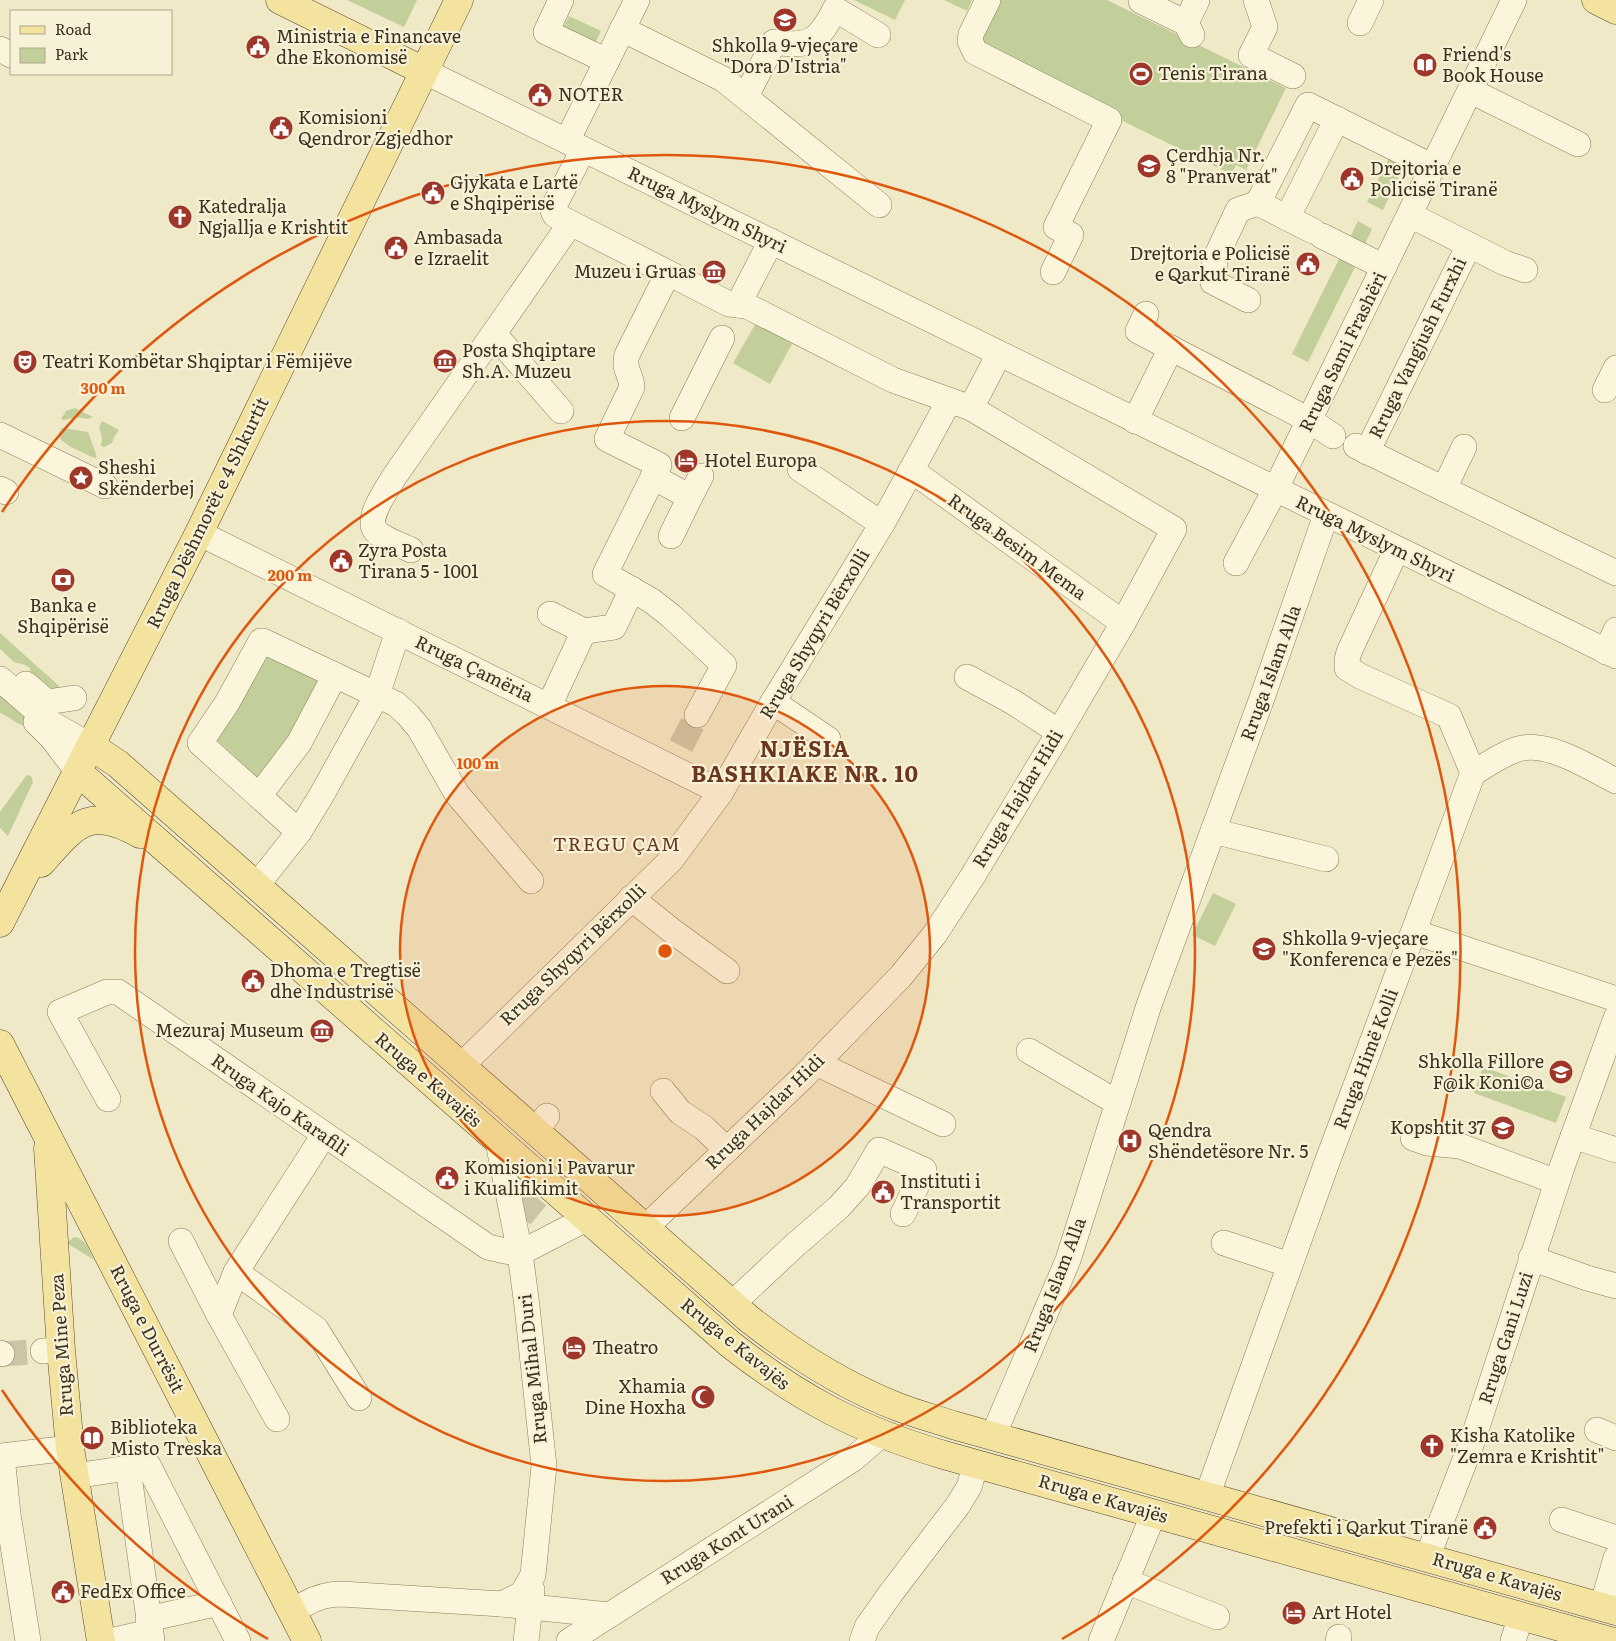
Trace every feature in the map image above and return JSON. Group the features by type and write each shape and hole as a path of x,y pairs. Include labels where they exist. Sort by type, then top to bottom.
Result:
{"main road":[{"name":"Rruga Myslym Shyri","path":"280,0 424,71"},
{"name":"Rruga Dëshmorët e 4 Shkurtit","path":"14,895 200,533 459,0"},
{"path":"1596,0 1616,10"},
{"name":"Rruga e Kavajës","path":"85,758 162,845 730,1344 790,1389 839,1416 910,1446 1154,1513 1517,1628 1610,1641"},
{"name":"Rruga e Kavajës","path":"85,758 118,764 461,1066 534,1121 645,1228 732,1304 775,1340 854,1387 897,1406 953,1425 1609,1609"},
{"path":"0,923 14,895 62,839 82,823 94,820 112,822 129,827 162,845"},
{"name":"Rruga e Durrësit","path":"3,1052 307,1641"},
{"path":"498,1142 534,1121"},
{"name":"Rruga Mine Peza","path":"47,1136 54,1235 52,1351 70,1448 101,1641"},
{"path":"54,1235 60,1224 73,1216 88,1221 96,1230"},
{"path":"881,1435 897,1406"}],"street":[{"path":"561,0 546,32 606,61"},
{"path":"637,0 606,61 553,211 555,215 729,304 747,306 893,380 960,404"},
{"path":"988,0 971,34 970,41 975,52 1109,120 1056,227 1071,235 1053,272"},
{"path":"1141,1 1189,29 1197,0"},
{"path":"1256,0 1265,26 1251,55 1294,76"},
{"path":"1360,23 1372,0"},
{"name":"Rruga Sami Frashëri","path":"1236,563 1275,490 1514,0"},
{"path":"750,100 774,42 795,45 814,39 821,32 835,10 878,34"},
{"path":"622,29 724,79 750,100 866,180 879,205"},
{"name":"Rruga Myslym Shyri","path":"424,71 1326,515 1613,646"},
{"path":"1471,90 1578,144"},
{"path":"1248,300 1212,282 1214,259 1238,210 1258,203 1308,105 1433,167"},
{"path":"1287,218 1337,119"},
{"path":"1258,203 1384,267"},
{"path":"1410,215 1505,263 1525,270"},
{"path":"411,550 378,533 372,525 373,515 394,477 570,224"},
{"path":"738,305 771,241"},
{"name":"Rruga Vangjush Furxhi","path":"1468,245 1362,449 1616,572"},
{"path":"668,273 625,364 627,372 632,379 632,387 607,439 659,465 605,574 632,588 672,616 724,665 697,716"},
{"path":"1146,314 1138,331 1309,420 1333,436"},
{"path":"494,334 561,411"},
{"path":"682,418 722,338"},
{"path":"1135,421 1171,348"},
{"name":"Rruga Shyqyri Bërxolli","path":"461,1066 671,860 721,792 773,702 882,524 911,470 999,354"},
{"path":"1605,390 1616,368"},
{"name":"Rruga Hajdar Hidi","path":"645,1228 728,1150 816,1063 901,976 935,934 974,874 1059,732 1123,623 1174,529 960,404"},
{"path":"0,434 105,486"},
{"path":"1444,489 1464,446"},
{"path":"800,469 882,524"},
{"name":"Rruga Besim Mema","path":"911,470 1123,623"},
{"path":"653,477 695,487 671,536"},
{"name":"Rruga Islam Alla","path":"993,1436 1068,1260 1149,1005 1262,698 1326,515"},
{"name":"Rruga Çamëria","path":"200,533 549,706 675,756 721,792"},
{"path":"1397,549 1349,652 1347,668 1360,676 1449,716 1473,773 1503,755 1518,749 1531,747 1545,749 1561,755 1616,781"},
{"path":"550,614 584,631 614,627 632,588"},
{"name":"Rruga Çamëria","path":"256,886 299,832 377,696 398,631"},
{"name":"Rruga Çamëria","path":"549,706 584,631"},
{"path":"299,832 200,743 227,703 258,643 263,640 396,704 408,714 419,728 457,794 531,882"},
{"path":"0,662 47,702 74,698"},
{"path":"259,796 299,743 335,675"},
{"path":"967,677 1013,702 1059,732"},
{"path":"0,679 52,724 85,758"},
{"path":"0,690 46,731 85,758"},
{"path":"773,702 828,739"},
{"name":"Rruga Himë Kolli","path":"1208,1496 1329,1156 1473,773"},
{"path":"1213,831 1326,859"},
{"path":"631,898 727,971"},
{"path":"1414,932 1616,999"},
{"name":"Rruga Kajo Karafili","path":"108,1099 60,1012 107,992 118,992 488,1247 505,1252 520,1253"},
{"path":"1531,1258 1573,1136 1611,1047 1616,1018"},
{"path":"1029,1051 1118,1103"},
{"path":"816,1063 943,1124"},
{"path":"663,1091 680,1112 704,1128 728,1150"},
{"path":"219,1315 236,1272 324,1135"},
{"path":"1573,1136 1616,1150"},
{"path":"1413,1138 1427,1143 1460,1146 1557,1182"},
{"name":"Rruga Mihal Duri","path":"498,1142 514,1194 544,1466 522,1595 526,1641"},
{"path":"732,1304 840,1206 857,1187 879,1150 924,1170 903,1214"},
{"path":"520,1253 551,1225 586,1218"},
{"path":"181,1241 219,1315 277,1419"},
{"path":"1224,1243 1290,1265"},
{"name":"Rruga Gani Luzi","path":"1427,1558 1472,1442 1531,1258 1616,1286"},
{"path":"236,1272 316,1329 359,1398"},
{"name":"Rruga Kont Urani","path":"571,1640 853,1459 881,1435"},
{"path":"28,1641 8,1514 2,1456 70,1448"},
{"path":"862,1641 867,1628 881,1607 958,1505 969,1487 976,1464"},
{"path":"74,1476 148,1465 238,1641"},
{"path":"128,1468 150,1631"},
{"path":"1101,1641 1154,1513"},
{"path":"1562,1520 1616,1538"},
{"name":"Rruga e Kavajës","path":"1609,1609 1616,1558"},
{"path":"1125,1581 1217,1617"},
{"path":"305,1604 317,1597 329,1594 522,1595 609,1615"},
{"path":"110,1641 150,1631 219,1603"}],"green space":[{"path":"347,0 417,0 404,27"},
{"path":"854,0 905,0 895,20"},
{"path":"944,0 972,0 967,11"},
{"name":"Tenis Tirana","path":"991,0 1107,0 1286,88 1246,170 1236,165 1231,174 996,59 982,44 982,18"},
{"path":"569,16 601,31 593,48 561,32"},
{"path":"1391,154 1406,161 1383,210 1367,202"},
{"path":"1358,221 1372,229 1365,244 1350,237"},
{"path":"1341,255 1357,263 1308,362 1292,354"},
{"path":"756,323 792,344 770,384 733,363"},
{"path":"75,408 93,417 88,419 76,417 61,419 66,411"},
{"path":"102,421 119,430 112,443 104,447 101,446 100,428"},
{"path":"62,428 88,432 97,457 92,457 61,440 59,433"},
{"path":"0,633 68,694 56,694 31,674 30,668 14,662 0,649"},
{"path":"261,651 323,681 315,701 259,779 214,737"},
{"path":"0,696 34,725 19,724 0,713"},
{"path":"28,775 31,776 33,782 8,836 0,828 0,812"},
{"path":"1213,893 1236,904 1215,946 1192,935"},
{"path":"1483,1067 1566,1097 1556,1123 1474,1093"},
{"path":"74,1237 84,1242 94,1260 67,1243"}],"tunnel":[{"path":"681,746 697,715"},
{"path":"519,1199 541,1217"},
{"path":"2,1354 43,1351"}],"place":[{"name":"Shkolla 9-vjeçare \"Dora D'Istria\"","path":"785,20"},
{"name":"Ministria e Financave dhe Ekonomisë","path":"258,47"},
{"name":"Friend's Book House","path":"1425,65"},
{"name":"Tenis Tirana","path":"1141,74"},
{"name":"NOTER","path":"540,95"},
{"name":"Komisioni Qendror Zgjedhor","path":"281,128"},
{"name":"Çerdhja Nr. 8 \"Pranverat\"","path":"1149,166"},
{"name":"Drejtoria e Policisë Tiranë","path":"1352,179"},
{"name":"Gjykata e Lartë e Shqipërisë","path":"433,193"},
{"name":"Katedralja Ngjallja e Krishtit","path":"180,217"},
{"name":"Ambasada e Izraelit","path":"396,248"},
{"name":"Drejtoria e Policisë e Qarkut Tiranë","path":"1308,264"},
{"name":"Muzeu i Gruas","path":"714,272"},
{"name":"Posta Shqiptare Sh.A. Muzeu","path":"445,361"},
{"name":"Teatri Kombëtar Shqiptar i Fëmijëve","path":"25,362"},
{"name":"Hotel Europa","path":"686,461"},
{"name":"Sheshi Skënderbej","path":"81,478"},
{"name":"Zyra Posta Tirana 5 - 1001","path":"341,561"},
{"name":"Banka e Shqipërisë","path":"63,580"},
{"name":"Shkolla 9-vjeçare \"Konferenca e Pezës\"","path":"1264,949"},
{"name":"Dhoma e Tregtisë dhe Industrisë","path":"253,981"},
{"name":"Mezuraj Museum","path":"322,1031"},
{"name":"Shkolla Fillore F@ik Koni©a","path":"1561,1072"},
{"name":"Kopshtit 37","path":"1503,1128"},
{"name":"Qendra Shëndetësore Nr. 5","path":"1130,1141"},
{"name":"Komisioni i Pavarur i Kualifikimit","path":"447,1178"},
{"name":"Instituti i Transportit","path":"883,1192"},
{"name":"Theatro","path":"574,1348"},
{"name":"Xhamia Dine Hoxha","path":"703,1397"},
{"name":"Biblioteka Misto Treska","path":"92,1438"},
{"name":"Kisha Katolike \"Zemra e Krishtit\"","path":"1432,1446"},
{"name":"Prefekti i Qarkut Tiranë","path":"1485,1528"},
{"name":"FedEx Office","path":"63,1592"},
{"name":"Art Hotel","path":"1294,1613"}],"district":[{"name":"NJËSIA BASHKIAKE NR. 10","path":"805,762"},
{"name":"TREGU ÇAM","path":"617,844"}]}
